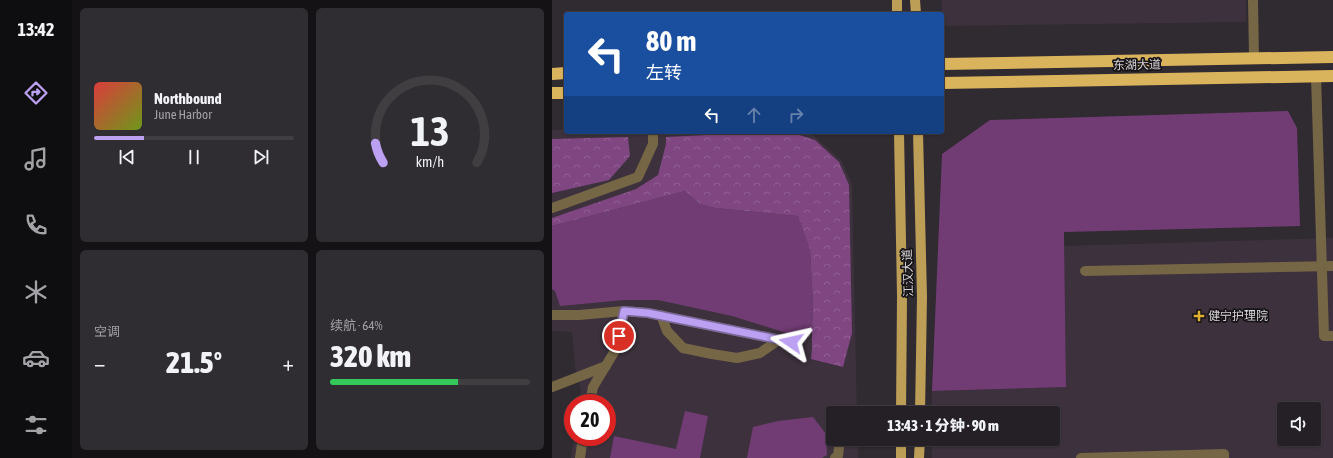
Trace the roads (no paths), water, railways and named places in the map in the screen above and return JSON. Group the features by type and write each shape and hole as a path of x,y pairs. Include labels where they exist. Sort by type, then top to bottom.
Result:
{"highway":[{"name":"东湖大道","path":"944,64 1333,57"},
{"path":"552,74 564,74"},
{"name":"东湖大道","path":"944,83 1333,76"},
{"path":"552,93 564,92"}],"main road":[{"path":"897,0 897,12"},
{"path":"916,0 916,12"},
{"name":"江汉大道","path":"899,134 902,296 901,406"},
{"name":"江汉大道","path":"918,134 922,297 920,406"},
{"path":"901,446 902,458"},
{"path":"919,458 920,446"}],"street":[{"path":"1253,0 1254,58"},
{"path":"1316,76 1324,336 1333,336"},
{"path":"552,208 638,177 653,144 654,134"},
{"path":"1085,271 1333,266"},
{"path":"552,315 579,315 624,311 648,313 791,342"},
{"path":"592,394 593,387 616,349 624,311"},
{"path":"661,315 667,331 683,348 712,354 737,358 760,353 780,339"},
{"path":"552,387 606,366"},
{"path":"580,458 582,446"},
{"path":"835,458 838,456 839,446"},
{"path":"1081,458 1224,454 1224,458"}],"place":[{"name":"健宁护理院","path":"1199,316"}]}
